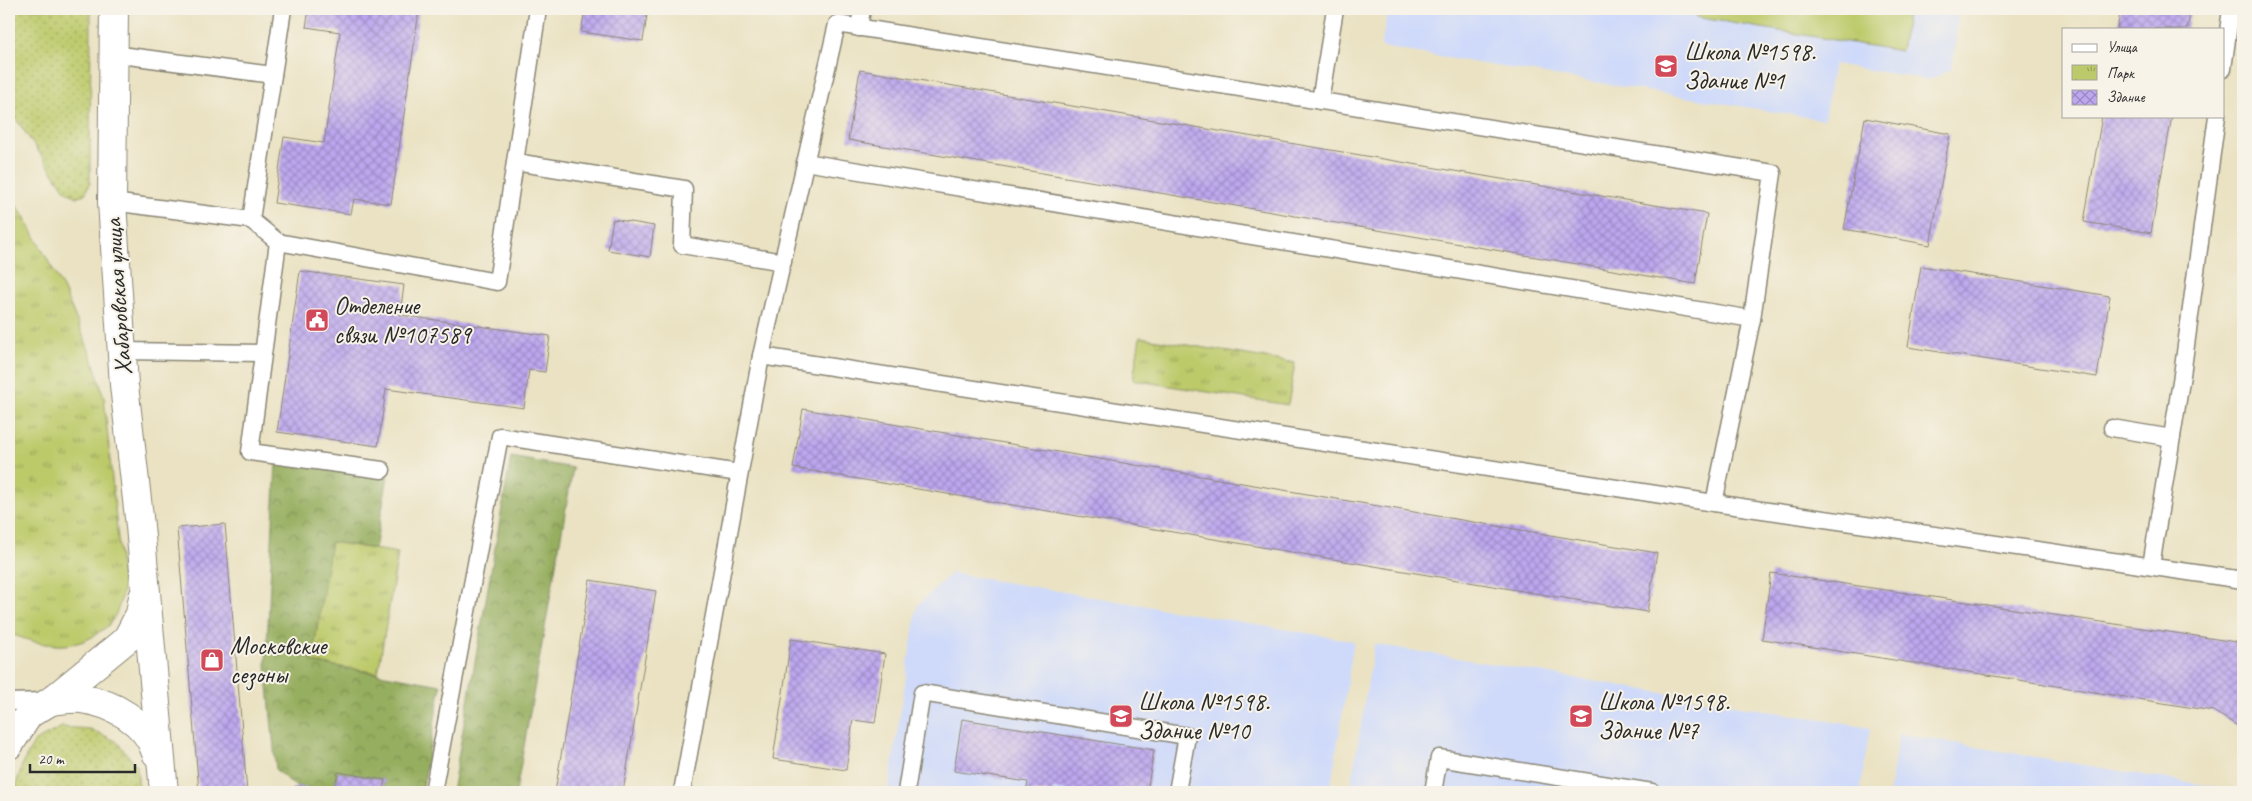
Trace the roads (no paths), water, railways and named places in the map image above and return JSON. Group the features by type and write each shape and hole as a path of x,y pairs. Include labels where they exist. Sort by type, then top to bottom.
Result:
{"main road":[{"name":"Хабаровская улица","path":"114,9 112,202 124,385 145,583 163,782"},
{"name":"Хабаровская улица","path":"9,745 29,714 51,701 127,639 140,614 145,583"},
{"name":"Хабаровская улица","path":"51,701 82,699 110,706 139,724 154,745 163,782"}],"lane":[{"path":"251,220 283,9"},
{"path":"112,202 251,220 278,242 497,282 538,9"},
{"path":"859,28 862,9"},
{"path":"1320,101 1335,9"},
{"path":"2224,63 2232,9"},
{"path":"682,792 761,356 837,24 1774,173 1752,319 1714,503"},
{"path":"113,54 273,75"},
{"path":"2151,566 2172,438 2217,118"},
{"path":"515,162 684,189 682,245 782,262"},
{"path":"805,162 1752,319"},
{"path":"278,242 250,452 382,470"},
{"path":"122,351 262,353"},
{"path":"761,356 1714,503 2243,580"},
{"path":"2112,428 2172,438"},
{"path":"433,792 500,436 739,473"},
{"path":"906,792 922,693 1186,736 1177,792"},
{"path":"9,702 51,701"},
{"path":"1433,792 1439,758 1652,792"}],"place":[{"name":"Школа №1598. Здание №1","path":"1666,66"},
{"name":"Отделение связи №107589","path":"317,320"},
{"name":"Московские сезоны","path":"212,660"},
{"name":"Школа №1598. Здание №10","path":"1121,716"},
{"name":"Школа №1598. Здание №7","path":"1581,716"}]}
